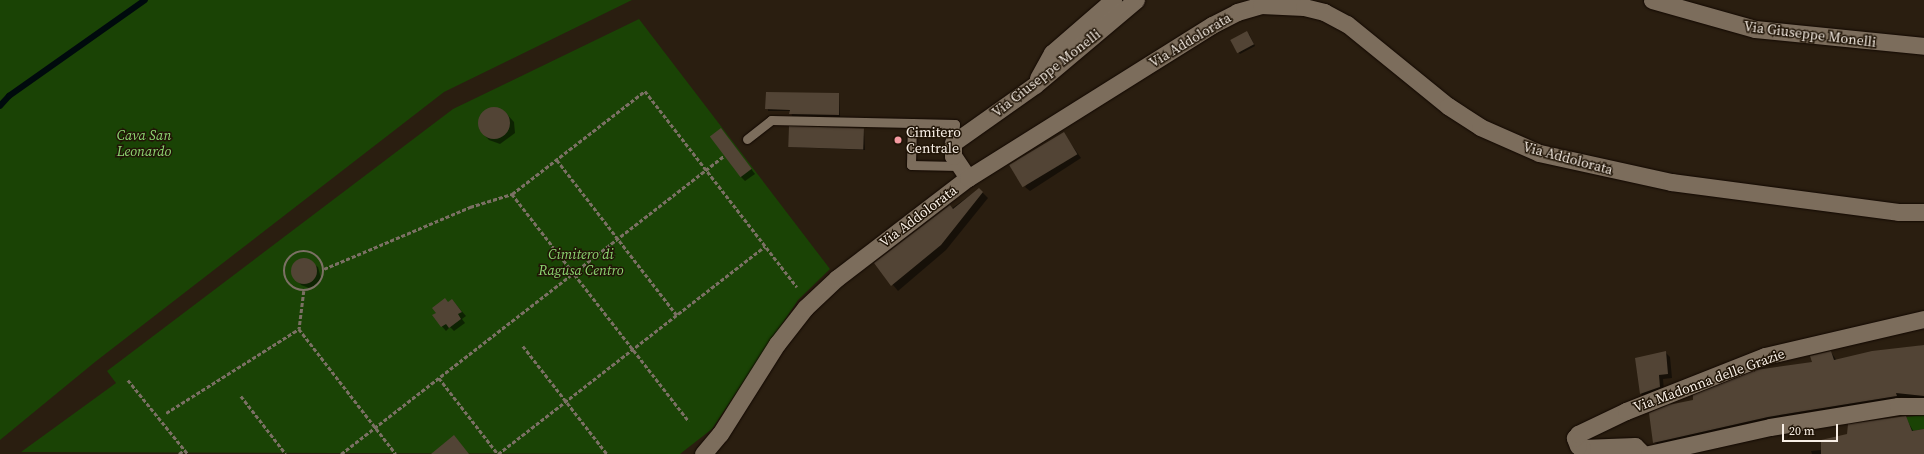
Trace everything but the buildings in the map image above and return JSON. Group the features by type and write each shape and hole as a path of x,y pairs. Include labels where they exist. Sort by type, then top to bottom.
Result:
{"street":[{"path":"1035,85 1052,53 1113,0"},
{"name":"Via Giuseppe Monelli","path":"953,143 1035,85 1136,0"},
{"name":"Via Giuseppe Monelli","path":"1652,0 1755,29 1924,46"},
{"name":"Via Addolorata","path":"703,454 720,434 777,344 805,308 837,278 963,172 1212,25 1237,12 1261,5 1283,4 1324,12 1347,24 1448,106 1474,123 1504,139 1539,153 1670,182 1898,212 1924,212"},
{"path":"953,143 953,156 963,172"},
{"name":"Via Madonna delle Grazie","path":"1643,454 1635,446 1582,448 1578,446 1575,438 1578,434 1626,411 1765,356 1924,319"},
{"path":"1649,454 1770,427 1898,406 1924,406"}],"lane":[{"path":"747,139 771,120 954,124 953,143"},
{"path":"912,123 911,165 963,172"}],"path":[{"path":"324,269 470,207 512,194 645,91 797,287"},
{"path":"341,454 724,156"},
{"path":"557,160 677,315"},
{"path":"512,194 689,422"},
{"path":"439,378 498,454 766,246"},
{"path":"300,251 313,253 322,262 324,269 321,281 317,286 304,291 298,290 288,282 284,270 288,258 300,251"},
{"path":"304,291 299,329 396,454"},
{"path":"166,413 299,329"},
{"path":"523,346 607,454"},
{"path":"128,380 188,454"},
{"path":"241,396 286,454"},
{"path":"179,454 184,450"}],"green space":[{"name":"Cava San Leonardo","path":"0,0 632,0 444,92 95,362 0,440"},
{"name":"Cimitero di Ragusa Centro","path":"639,19 830,269 798,300 712,429 680,454 21,452 116,383 107,371 453,109"},
{"path":"1924,415 1924,429 1912,431 1906,417"}],"waterway":[{"name":"Cava San Leonardo","path":"0,106 9,96 145,0"}],"place":[{"name":"Cimitero Centrale","path":"898,140"}]}
